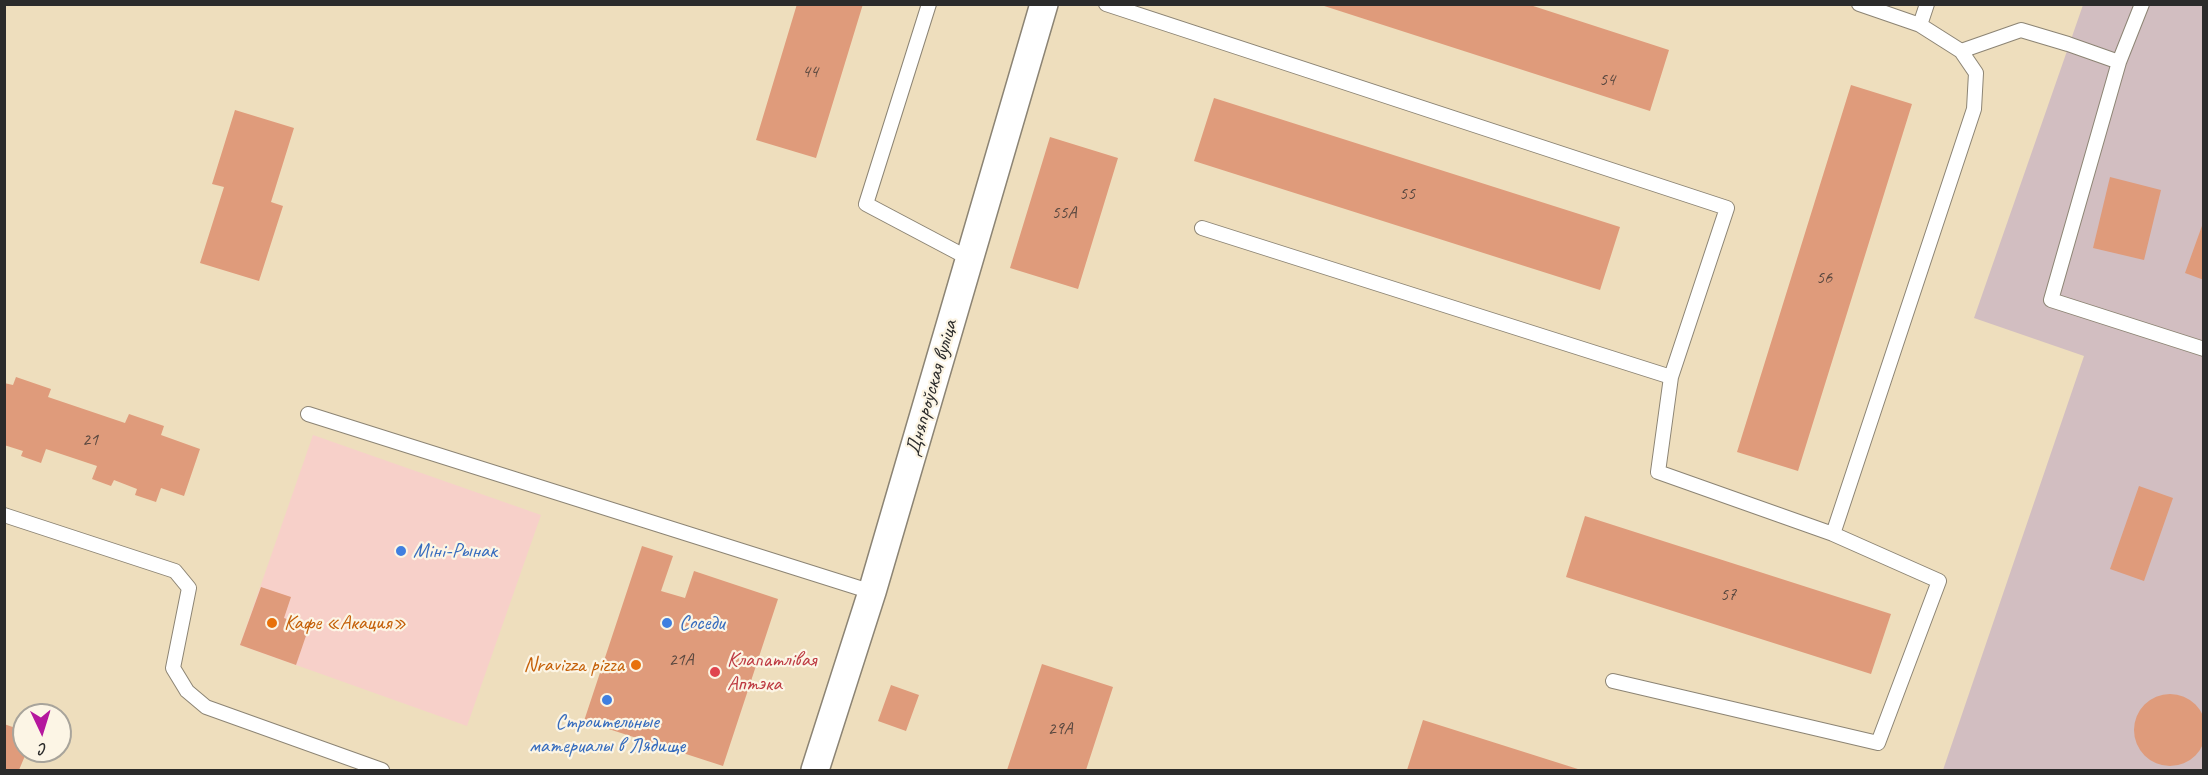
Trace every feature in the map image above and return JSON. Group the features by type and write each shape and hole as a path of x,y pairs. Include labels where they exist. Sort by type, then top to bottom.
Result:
{"street":[{"name":"Дняпроўская вуліца","path":"815,771 872,592 1044,4"}],"lane":[{"path":"929,4 867,204 970,259"},
{"path":"1106,4 1727,208 1671,377 1658,472 1833,534 1939,581 1878,743 1613,681"},
{"path":"1833,534 1974,109 1976,73 1961,51 1920,25 1859,4"},
{"path":"1920,25 1927,4"},
{"path":"2142,4 2119,62 2050,300 2204,349"},
{"path":"1961,51 2021,30 2119,62"},
{"path":"1202,228 1671,377"},
{"path":"308,414 872,592"},
{"path":"4,515 174,571 189,588 173,668 187,691 206,707 382,771"}],"shaded area":[{"path":"2083,5 2203,5 2203,770 1943,770 2084,356 1974,318"},
{"name":"Міні-Рынак","path":"313,435 541,515 467,726 240,645"}],"building":[{"path":"797,4 863,4 816,158 756,140"},
{"path":"1318,4 1527,4 1669,50 1650,111"},
{"path":"1851,85 1912,104 1798,471 1737,452"},
{"path":"1214,98 1620,227 1600,290 1194,161"},
{"path":"235,110 294,128 271,202 283,206 259,281 200,263 224,187 212,184"},
{"path":"1050,137 1118,158 1078,289 1010,268"},
{"path":"2110,177 2161,190 2144,260 2093,248"},
{"path":"2204,223 2204,280 2185,273"},
{"path":"16,377 51,389 48,397 125,423 129,414 164,426 161,435 200,449 184,496 161,488 156,502 135,495 137,489 114,480 111,486 92,479 97,466 46,449 41,463 21,456 23,451 4,445 4,383 13,385"},
{"path":"2139,486 2173,498 2144,581 2110,569"},
{"path":"1585,516 1891,614 1871,674 1566,577"},
{"path":"642,546 673,556 661,591 685,598 694,571 778,599 723,766 584,721"},
{"name":"Кафе «Акация»","path":"261,587 291,597 284,618 309,627 296,665 240,645"},
{"path":"1042,664 1113,687 1086,770 1007,770"},
{"path":"891,685 919,695 906,731 878,721"},
{"path":"2170,694 2190,700 2200,710 2206,730 2200,750 2190,760 2170,766 2150,760 2140,750 2134,730 2140,710 2150,700"},
{"path":"1423,720 1581,770 1407,770"},
{"path":"4,724 12,727 12,763 22,763 19,770 4,770"}],"place":[{"name":"Міні-Рынак","path":"401,551"},
{"name":"Кафе «Акация»","path":"272,623"},
{"name":"Соседи","path":"667,623"},
{"name":"Nravizza pizza","path":"636,665"},
{"name":"Клапатлівая Аптэка","path":"715,672"},
{"name":"Строительные материалы в Лядище","path":"607,700"}]}
